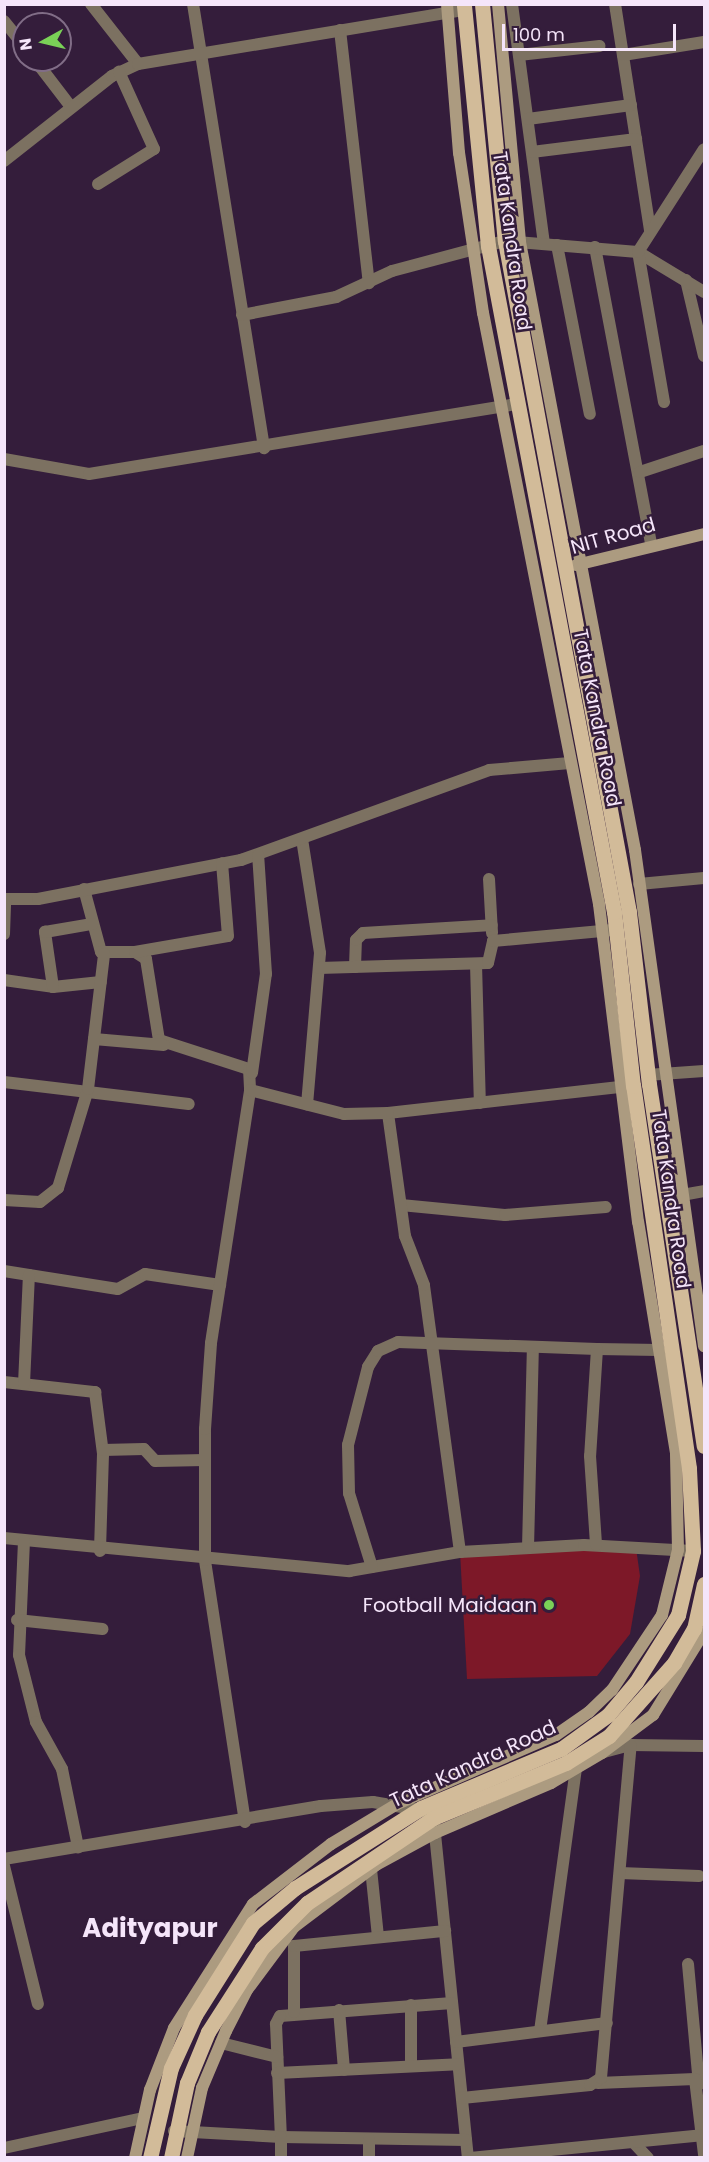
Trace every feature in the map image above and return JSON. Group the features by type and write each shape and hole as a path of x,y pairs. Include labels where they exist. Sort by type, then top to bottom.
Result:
{"main road":[{"name":"Tata Kandra Road","path":"150,2157 171,2068 195,2015 253,1923 295,1888 421,1808 561,1749 608,1715 636,1682 678,1615 686,1550 689,1468 637,1083 629,912 567,570 512,241 482,4"},
{"name":"Tata Kandra Road","path":"464,7 481,247 499,311 517,404 541,581 609,930 622,1046 637,1083 705,1446"},
{"name":"Tata Kandra Road","path":"171,2157 182,2132 204,2042 243,1985 307,1903 434,1825 571,1766 634,1714 674,1663 694,1629 705,1584"}],"street":[{"path":"91,4 138,64"},
{"path":"193,4 264,448"},
{"path":"498,4 512,241 581,562 639,884 664,1076 705,1346"},
{"path":"512,4 544,244"},
{"path":"615,4 650,231"},
{"path":"7,153 119,72 138,64 340,30 447,8 464,7"},
{"path":"447,8 481,247 483,313 541,581 570,763 609,930 493,941"},
{"path":"340,30 369,283"},
{"path":"623,54 705,42"},
{"path":"519,55 599,46"},
{"path":"44,72 71,107"},
{"path":"98,184 154,149 119,72"},
{"path":"528,119 631,105"},
{"path":"532,152 636,139"},
{"path":"664,402 638,252 705,149"},
{"path":"242,315 336,297 392,271 512,241 638,252 705,292"},
{"path":"557,244 590,414"},
{"path":"595,247 640,472 651,544"},
{"path":"686,280 705,356"},
{"path":"483,313 499,311"},
{"path":"4,459 89,474 264,448 502,409 517,404"},
{"path":"640,472 705,451"},
{"name":"NIT Road","path":"541,581 581,562 651,544 705,534"},
{"path":"4,934 5,899 84,889 258,855 489,771 570,763"},
{"path":"302,839 318,925 320,968 307,1104"},
{"path":"245,1822 205,1560 205,1460 220,1285 266,974 258,855"},
{"path":"104,954 135,952 228,936 222,863"},
{"path":"639,884 705,878"},
{"path":"320,968 491,962 493,941 489,879"},
{"path":"4,1200 40,1202 55,1194 88,1089 104,954 92,924 84,889"},
{"path":"54,987 45,932 92,924"},
{"path":"354,967 356,940 363,933 492,925"},
{"path":"135,952 148,965 156,1032 164,1045"},
{"path":"476,964 480,1102"},
{"path":"4,980 54,987 101,982"},
{"path":"94,1039 164,1045 244,1066 252,1073"},
{"path":"250,1090 344,1114 388,1113 637,1083 664,1076 705,1071"},
{"path":"4,1082 88,1089 189,1104"},
{"path":"135,2157 143,2118 190,1998 253,1904 331,1844 397,1804 556,1735 589,1712 612,1690 662,1615 686,1550 676,1453 659,1350 637,1083"},
{"path":"388,1113 405,1236 424,1286 429,1340 460,1552"},
{"path":"682,1196 705,1191"},
{"path":"401,1205 505,1215 606,1207"},
{"path":"4,1271 118,1289 145,1274 220,1285"},
{"path":"24,1384 29,1275"},
{"path":"372,1567 349,1493 348,1445 368,1367 378,1351 388,1343 429,1340 533,1348 659,1350"},
{"path":"528,1548 533,1348"},
{"path":"596,1545 590,1456 597,1349"},
{"path":"4,1382 95,1392 103,1450 100,1551"},
{"path":"103,1450 144,1449 156,1461 205,1460"},
{"path":"4,1538 100,1551 349,1570 460,1552 596,1545 686,1550"},
{"path":"24,1541 17,1620 25,1684 36,1722 62,1769 78,1847"},
{"path":"17,1620 103,1629"},
{"path":"602,1753 653,1715 705,1632"},
{"path":"540,2031 571,1766 602,1753 631,1745 705,1746"},
{"path":"598,2083 607,2023 631,1745"},
{"path":"4,1859 245,1822 321,1806 397,1804 421,1808 434,1825 469,2157 544,2154 704,2135"},
{"path":"187,2157 182,2132 221,2043 243,1985 294,1928 370,1869 434,1825"},
{"path":"4,1866 39,2004"},
{"path":"370,1869 378,1937"},
{"path":"620,1874 699,1876"},
{"path":"294,2012 294,1946 445,1931"},
{"path":"688,1964 705,2154"},
{"path":"281,2157 277,2020 294,2012 452,2003"},
{"path":"411,2006 411,2066"},
{"path":"339,2010 344,2070"},
{"path":"456,2042 607,2023"},
{"path":"221,2043 277,2057"},
{"path":"277,2073 458,2064"},
{"path":"462,2098 598,2083 691,2078 699,2084"},
{"path":"4,2148 143,2118"},
{"path":"182,2132 281,2137 466,2140"},
{"path":"369,2139 369,2157"},
{"path":"633,2142 648,2157"}],"shaded area":[{"name":"Football Maidaan","path":"636,1548 640,1576 630,1634 597,1676 467,1679 460,1552"}],"place":[{"name":"Football Maidaan","path":"549,1605"}],"district":[{"name":"Adityapur","path":"150,1929"}]}
